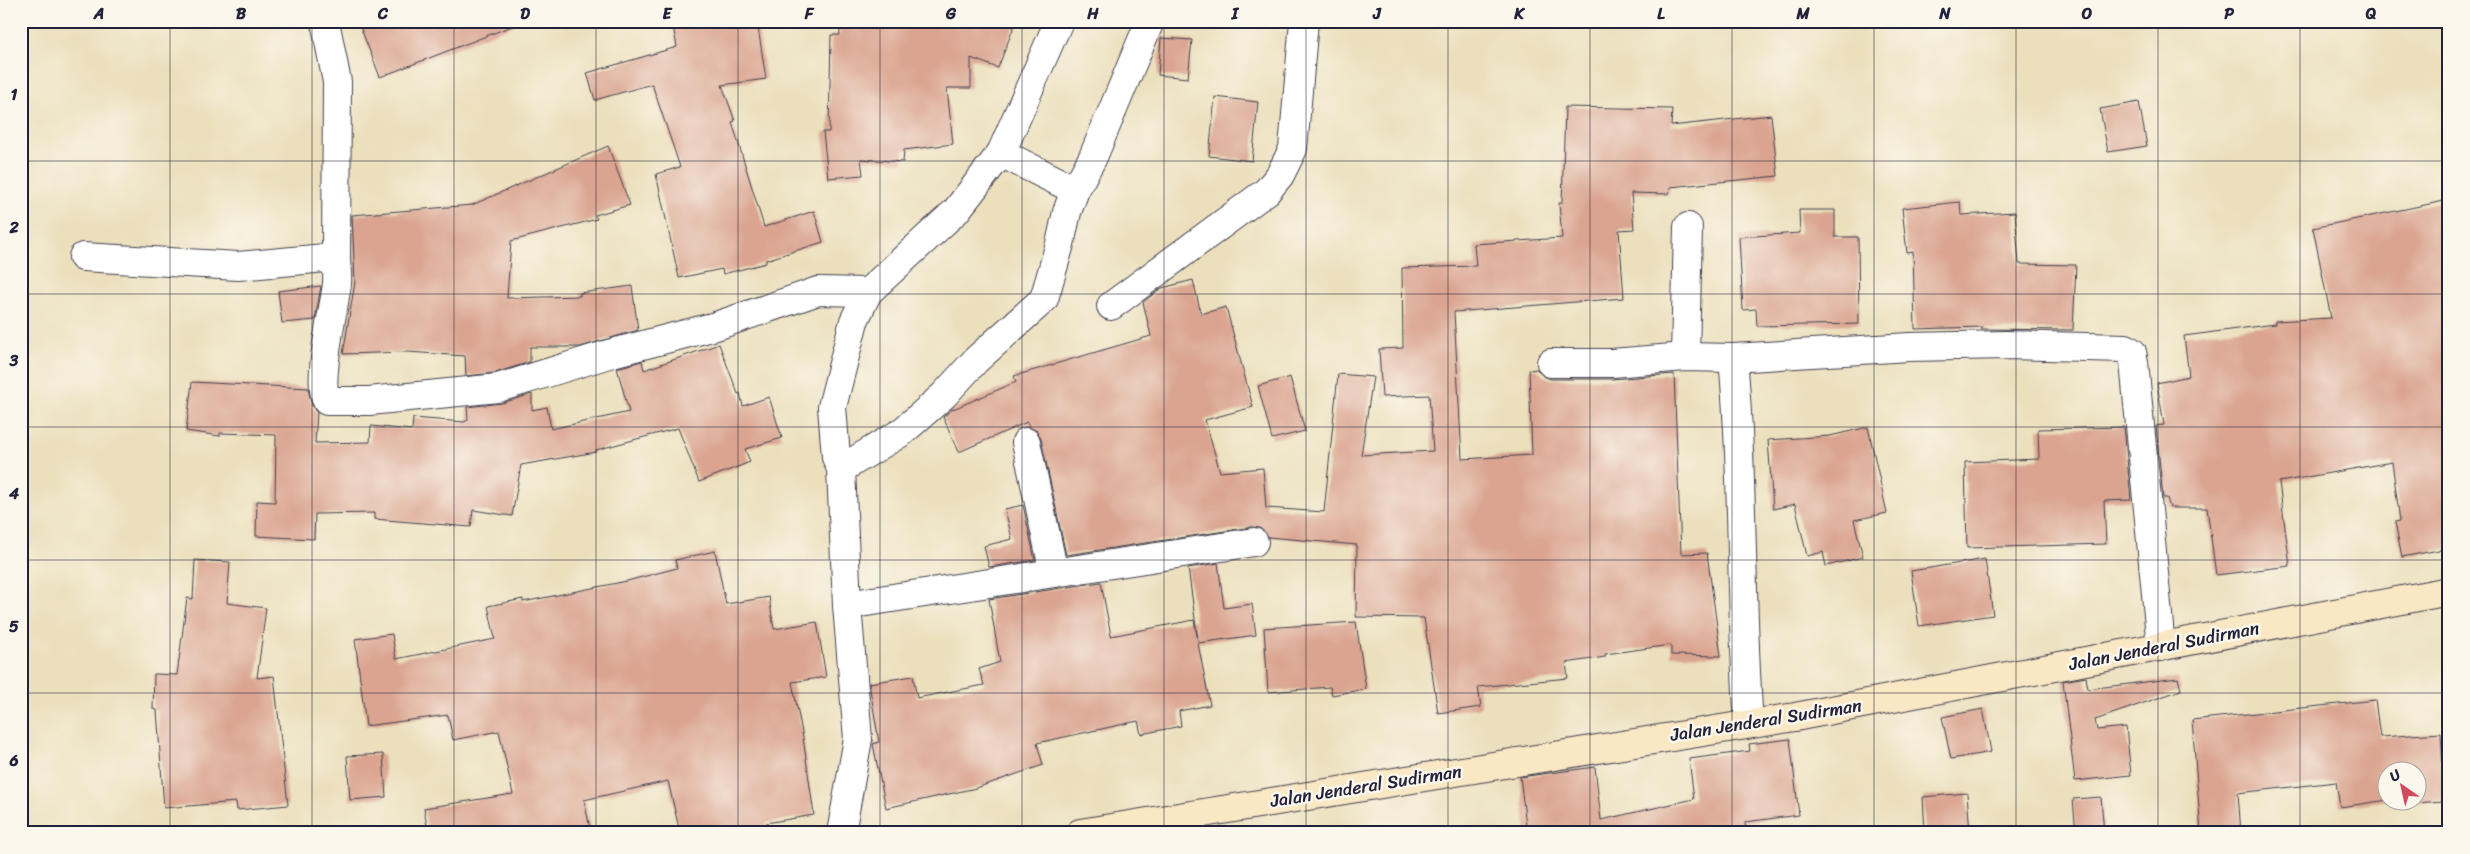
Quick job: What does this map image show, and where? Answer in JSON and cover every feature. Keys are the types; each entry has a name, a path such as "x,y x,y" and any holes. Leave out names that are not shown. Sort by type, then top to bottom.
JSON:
{"main road":[{"name":"Jalan Jenderal Sudirman","path":"1080,833 1805,715 2449,591"}],"street":[{"path":"325,21 336,82 337,282 325,363 324,394 327,401 369,401 498,388 612,353 716,326 818,291 868,292"},
{"path":"840,833 858,739 838,463 832,407 854,321 868,292 956,211 1001,153 1059,21"},
{"path":"838,463 902,432 944,395 976,360 1044,299 1067,212 1067,185 1093,157 1150,21"},
{"path":"1111,306 1267,191 1280,175 1292,149 1304,21"},
{"path":"1001,153 1067,185"},
{"path":"1685,357 1688,227"},
{"path":"83,256 238,266 336,257"},
{"path":"1551,363 1612,363 1685,357 1733,358 1909,347 2006,345 2126,348 2132,352 2134,362 2161,647"},
{"path":"1733,358 1738,414 1744,660 1749,723"},
{"path":"1026,442 1054,573"},
{"path":"847,605 1254,542"}],"building":[{"path":"358,21 519,21 520,23 380,77"},
{"path":"672,21 757,21 766,79 722,85 735,121 732,122 764,227 814,211 823,242 766,260 766,263 723,274 722,269 679,278 656,174 680,167 652,84 595,100 587,73 677,47"},
{"path":"839,21 1016,21 998,68 971,58 971,88 947,88 953,144 904,150 903,162 861,159 863,175 828,178 823,132 829,132 831,35 840,35"},
{"path":"1161,38 1192,40 1188,78 1158,75"},
{"path":"1215,97 1258,102 1252,161 1209,156"},
{"path":"2139,102 2147,146 2108,152 2100,109"},
{"path":"1565,107 1672,109 1671,126 1771,115 1778,176 1670,187 1669,194 1631,193 1634,229 1619,230 1624,298 1454,312 1462,459 1532,455 1529,370 1537,369 1543,376 1551,379 1612,379 1674,374 1681,554 1707,553 1721,656 1671,655 1671,645 1605,654 1605,657 1566,663 1568,678 1478,687 1481,707 1438,713 1424,618 1356,617 1357,545 1268,537 1260,528 1252,527 1066,555 1041,439 1037,431 1029,427 1027,422 959,452 943,417 951,410 1016,382 1014,376 1151,336 1143,302 1162,288 1193,280 1201,314 1226,307 1253,407 1205,420 1220,472 1263,468 1266,508 1324,512 1338,374 1373,377 1361,455 1433,451 1429,395 1382,397 1379,349 1403,348 1402,268 1476,266 1474,244 1562,238 1559,203 1562,203"},
{"path":"608,146 630,205 595,215 597,219 511,241 507,298 580,296 580,293 632,286 638,330 580,347 530,347 530,362 495,373 466,376 465,356 408,352 343,354 355,282 352,215 472,205"},
{"path":"2449,200 2449,548 2402,557 2395,522 2400,521 2392,462 2279,482 2290,566 2216,575 2207,508 2170,508 2167,498 2163,498 2156,426 2164,425 2157,383 2189,376 2184,336 2275,324 2275,321 2331,318 2313,228"},
{"path":"1960,202 1961,215 2015,212 2019,264 2076,265 2073,330 1982,329 1982,327 1915,329 1913,252 1907,253 1902,208"},
{"path":"1799,210 1835,210 1835,237 1858,237 1859,324 1757,326 1756,309 1743,310 1739,237 1800,233"},
{"path":"321,286 315,320 282,323 278,291"},
{"path":"719,344 738,394 740,393 743,406 769,397 782,438 745,449 750,462 699,482 678,428 596,450 596,452 521,465 512,516 473,510 471,527 374,519 374,513 315,514 314,539 256,536 257,501 275,502 276,435 220,433 220,436 186,431 192,382 308,388 312,406 317,413 315,443 370,442 371,426 412,430 413,418 464,422 468,420 467,407 502,403 532,394 532,410 547,407 551,429 629,412 617,368 642,361 644,370"},
{"path":"1290,377 1305,431 1272,439 1258,386"},
{"path":"1868,427 1887,513 1854,520 1863,557 1826,566 1823,552 1807,556 1795,504 1773,509 1768,440 1830,436"},
{"path":"2124,427 2131,500 2104,501 2106,544 1967,548 1965,462 2039,459 2038,429"},
{"path":"1023,505 1035,560 989,567 984,546 1012,539 1005,509"},
{"path":"715,551 726,604 769,597 774,629 817,622 826,677 792,682 803,737 814,815 766,823 767,833 680,833 668,781 584,800 591,833 428,833 424,808 513,794 499,731 453,740 448,715 366,726 355,639 392,634 396,659 495,639 488,606 523,599 523,602 627,581 677,568 675,560"},
{"path":"1985,559 1993,615 1919,626 1911,571"},
{"path":"195,560 230,562 227,603 266,608 257,678 274,676 288,805 237,810 236,802 164,808 157,710 153,709 154,674 177,675 187,598 193,599"},
{"path":"1218,563 1224,608 1252,604 1256,635 1198,643 1210,705 1179,711 1181,726 1141,734 1138,721 1037,743 1043,765 976,788 886,808 873,744 879,742 869,683 913,676 917,698 984,685 979,669 1000,662 989,599 1101,582 1111,636 1194,620 1198,641 1188,568"},
{"path":"1356,622 1366,689 1332,695 1330,687 1268,692 1264,628"},
{"path":"2086,677 2088,689 2178,678 2181,690 2095,720 2097,730 2126,727 2131,775 2075,781 2063,681"},
{"path":"2375,700 2380,737 2441,733 2445,801 2428,802 2428,762 2378,762 2378,801 2340,807 2336,782 2238,793 2241,833 2201,833 2192,720"},
{"path":"1983,709 1991,752 1951,759 1942,717"},
{"path":"1790,739 1799,815 1745,822 1746,833 1527,833 1520,777 1595,767 1601,820 1694,799 1689,759 1750,751 1749,744"},
{"path":"383,754 386,797 350,800 347,756"},
{"path":"1967,793 1970,833 1925,833 1923,797"},
{"path":"2101,797 2104,833 2076,833 2073,799"}]}
